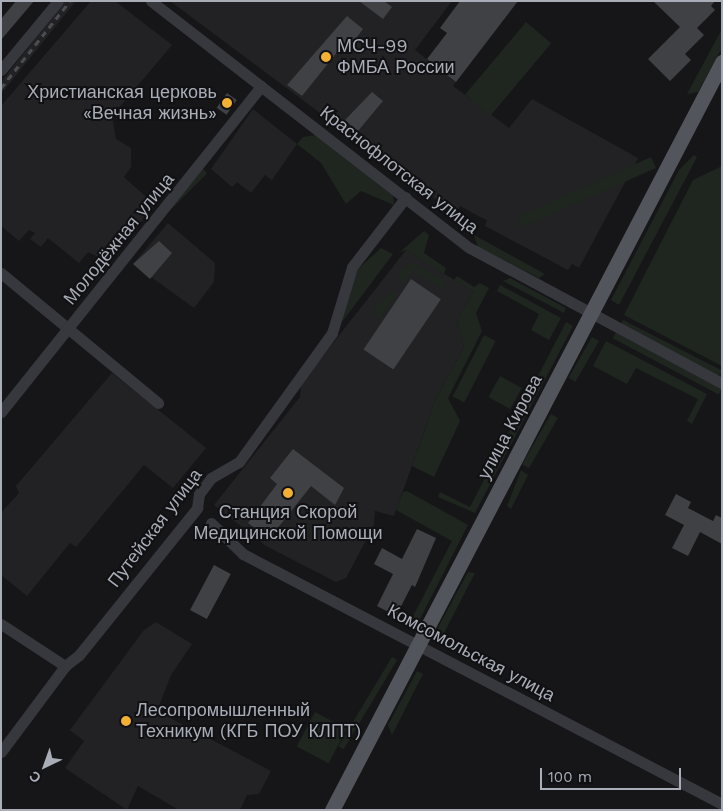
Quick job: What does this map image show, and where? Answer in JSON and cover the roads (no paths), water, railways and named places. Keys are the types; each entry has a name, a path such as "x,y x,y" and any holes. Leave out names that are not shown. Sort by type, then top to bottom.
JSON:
{"main road":[{"name":"улица Кирова","path":"332,810 722,62"}],"street":[{"path":"1,70 58,1"},
{"name":"Краснофлотская улица","path":"151,1 470,248 590,314 722,383"},
{"name":"Молодёжная улица","path":"1,412 261,86"},
{"name":"Путейская улица","path":"1,752 65,666 79,655 196,508 199,494 211,478 239,462 332,333 352,267 406,197"},
{"path":"1,273 67,330 158,402"},
{"name":"Комсомольская улица","path":"211,523 243,554 722,804"},
{"path":"1,624 65,666"}],"railway":[{"path":"1,88 70,1"}],"place":[{"name":"МСЧ-99 ФМБА России","path":"326,57"},
{"name":"Христианская церковь «Вечная жизнь»","path":"227,103"},
{"name":"Станция Скорой Медицинской Помощи","path":"288,493"},
{"name":"Лесопромышленный Техникум (КГБ ПОУ КЛПТ)","path":"126,721"}]}
